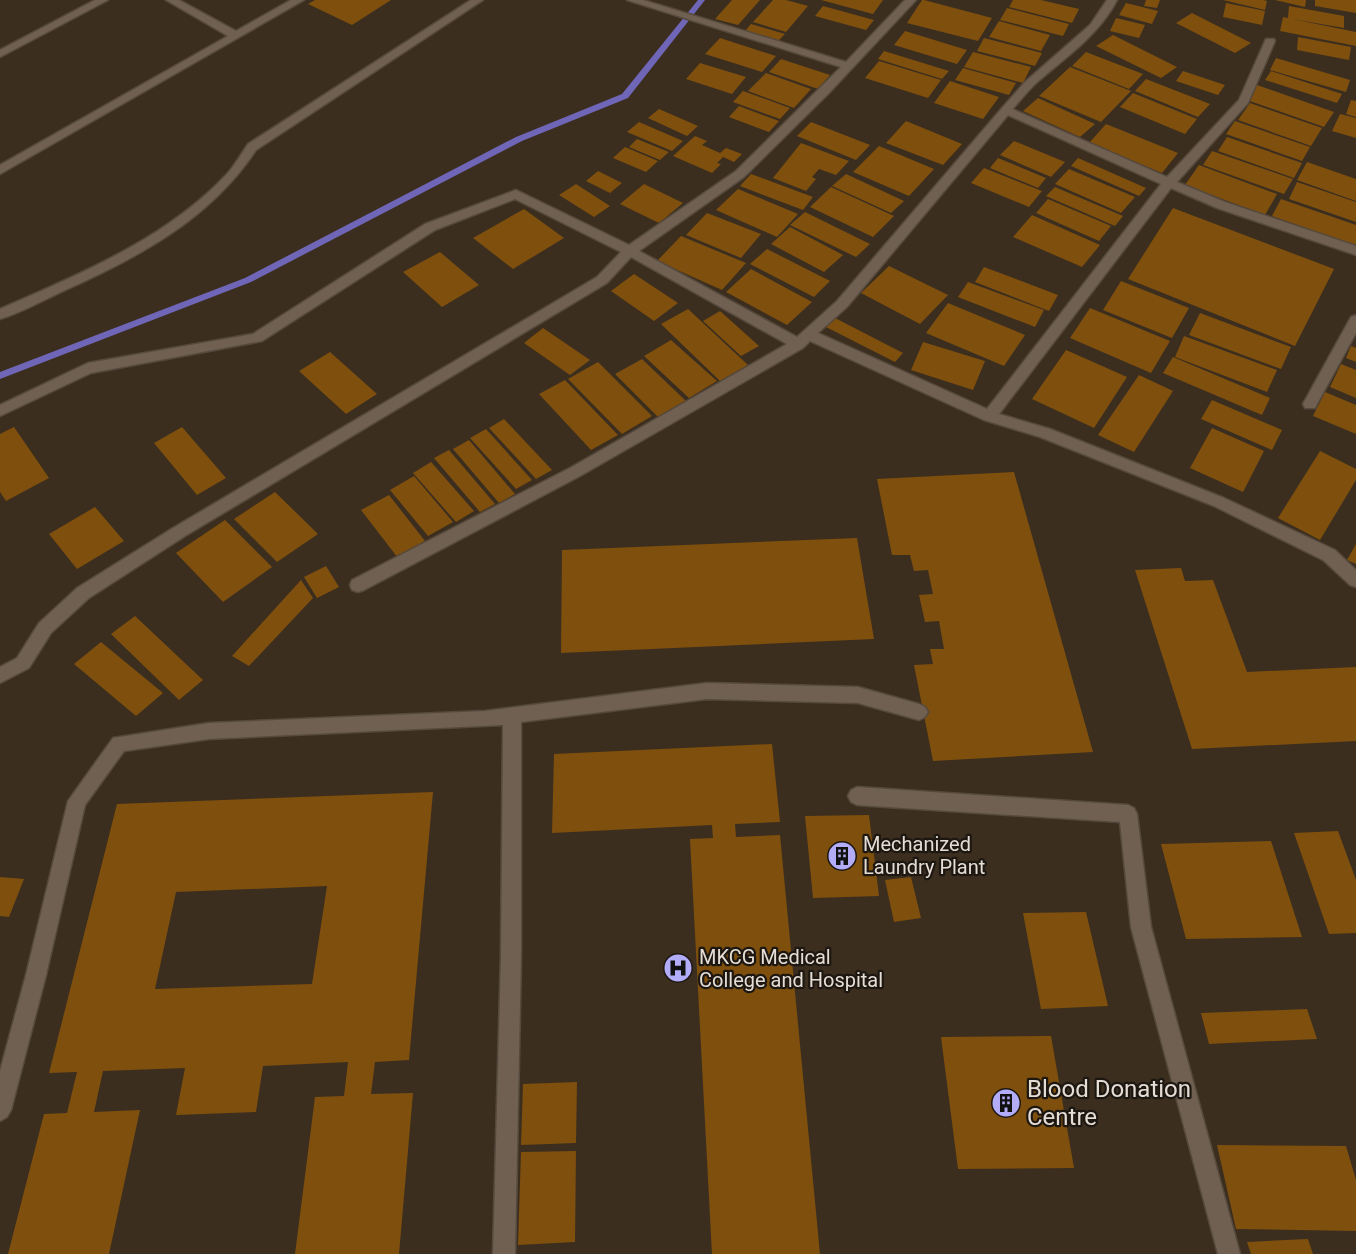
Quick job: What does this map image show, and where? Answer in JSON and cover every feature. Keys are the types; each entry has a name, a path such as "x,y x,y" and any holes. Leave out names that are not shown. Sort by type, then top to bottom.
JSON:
{"street":[{"path":"0,54 103,0"},
{"path":"171,0 236,36"},
{"path":"0,170 299,0"},
{"path":"0,314 91,273 192,212 232,176 252,147 478,0"},
{"path":"632,0 848,66"},
{"path":"0,676 23,663 45,628 83,593 179,531 602,280 630,251 740,174 911,0"},
{"path":"358,585 575,472 803,339 842,304 1029,84 1094,27 1103,17 1112,0"},
{"path":"989,416 1169,183 1244,101 1270,41"},
{"path":"1006,110 1085,147 1221,205 1356,251"},
{"path":"0,411 87,368 257,338 430,227 516,194 803,339 989,416 1045,433 1219,502 1329,555 1356,580"},
{"path":"1310,404 1356,320"},
{"path":"0,1110 36,975 77,801 119,744 209,731 485,719 707,691 858,695 920,712"},
{"path":"504,1254 511,955 512,715"},
{"path":"857,796 1128,814 1141,927 1229,1254"}],"building":[{"path":"315,0 391,0 352,25 308,4"},
{"path":"732,0 760,0 738,25 715,19"},
{"path":"773,0 786,0 808,6 786,32 753,22"},
{"path":"821,0 883,0 873,14"},
{"path":"922,0 992,18 978,41 907,23"},
{"path":"1013,0 1041,0 1079,9 1072,23 1009,7"},
{"path":"1146,0 1160,0 1157,8 1144,6"},
{"path":"1223,0 1263,0 1267,1 1265,10"},
{"path":"1275,0 1306,0 1305,7"},
{"path":"1315,0 1356,0 1356,13 1315,6"},
{"path":"1126,3 1158,11 1152,24 1119,15"},
{"path":"1226,3 1265,11 1262,25 1223,17"},
{"path":"823,6 874,20 866,30 815,16"},
{"path":"1289,6 1344,16 1344,28 1292,19 1356,32 1356,46 1280,31 1283,17 1288,18"},
{"path":"1007,8 1069,24 1063,36 1000,20"},
{"path":"1192,13 1251,43 1235,53 1176,23"},
{"path":"1116,18 1145,25 1139,38 1110,31"},
{"path":"999,21 1050,35 1041,51 989,37"},
{"path":"751,24 785,34 778,41 745,31"},
{"path":"905,31 967,50 957,64 894,45"},
{"path":"1113,35 1177,67 1161,78 1096,46"},
{"path":"1298,37 1351,47 1349,60 1297,50"},
{"path":"720,38 776,56 762,72 705,54"},
{"path":"984,38 1042,53 1035,66 977,51"},
{"path":"884,51 949,71 942,79 878,59"},
{"path":"973,52 1031,67 1023,83 964,67"},
{"path":"1086,52 1143,74 1129,89 1072,66"},
{"path":"1276,58 1350,80 1346,92 1270,70"},
{"path":"781,59 830,75 818,89 769,72"},
{"path":"879,61 941,80 928,98 865,78"},
{"path":"700,63 746,77 732,94 686,79"},
{"path":"1070,67 1131,91 1101,122 1039,96"},
{"path":"963,68 1016,83 1009,95 955,80"},
{"path":"1183,71 1225,85 1218,95 1176,81"},
{"path":"1271,71 1342,94 1337,103 1265,80"},
{"path":"766,73 811,89 794,108 748,91"},
{"path":"1146,79 1210,104 1198,117 1135,91"},
{"path":"950,81 999,97 983,119 934,103"},
{"path":"1257,85 1334,112 1324,127 1247,100"},
{"path":"743,91 790,108 780,119 733,102"},
{"path":"1133,93 1197,119 1185,134 1120,107"},
{"path":"1038,98 1095,124 1080,137 1023,111"},
{"path":"1351,100 1356,101 1356,117 1346,114"},
{"path":"1250,103 1322,128 1311,146 1238,120"},
{"path":"739,106 779,121 769,132 729,117"},
{"path":"659,109 698,126 687,136 648,118"},
{"path":"1340,114 1356,118 1356,138 1332,131"},
{"path":"906,121 962,144 943,165 886,143"},
{"path":"1235,121 1310,147 1302,161 1226,134"},
{"path":"639,122 683,141 672,151 627,132"},
{"path":"811,122 870,145 856,160 797,136"},
{"path":"1106,124 1178,153 1162,173 1089,143"},
{"path":"695,136 707,141 702,145 720,153 726,148 742,154 734,162 723,157 717,163 721,164 712,173 673,156"},
{"path":"1227,137 1302,163 1294,178 1218,151"},
{"path":"637,139 669,152 660,160 629,147"},
{"path":"1014,141 1065,162 1051,177 1000,155"},
{"path":"801,143 849,161 836,175 819,169 812,177 816,179 806,191 773,178"},
{"path":"879,146 934,169 909,196 853,172"},
{"path":"625,147 658,161 646,172 613,158"},
{"path":"1212,151 1293,179 1284,194 1203,165"},
{"path":"998,158 1046,178 1038,188 990,168"},
{"path":"1078,158 1146,188 1139,196 1071,166"},
{"path":"1307,162 1356,179 1356,201 1297,180"},
{"path":"1199,165 1277,194 1265,215 1185,185"},
{"path":"984,168 1042,191 1029,207 971,183"},
{"path":"1069,169 1135,197 1121,213 1055,184"},
{"path":"598,171 622,183 610,193 586,181"},
{"path":"751,174 813,197 803,210 740,186"},
{"path":"846,174 904,201 891,213 832,186"},
{"path":"1297,182 1356,202 1356,222 1289,199"},
{"path":"576,184 610,206 594,217 559,195"},
{"path":"644,184 683,203 659,223 620,204"},
{"path":"831,187 894,216 873,237 810,207"},
{"path":"1055,187 1123,216 1115,226 1046,196"},
{"path":"738,189 798,214 777,237 716,210"},
{"path":"1048,199 1111,226 1099,241 1036,213"},
{"path":"1281,199 1356,225 1356,246 1272,216"},
{"path":"1173,208 1334,269 1295,346 1128,279"},
{"path":"524,209 564,238 513,269 473,238"},
{"path":"805,212 870,244 856,257 790,225"},
{"path":"707,213 761,234 741,258 686,235"},
{"path":"1032,215 1100,245 1082,267 1013,237"},
{"path":"790,227 843,255 824,272 771,244"},
{"path":"681,236 746,263 722,290 657,261"},
{"path":"767,249 830,281 814,297 750,264"},
{"path":"440,252 479,285 442,307 403,272"},
{"path":"889,266 948,295 920,324 861,293"},
{"path":"984,267 1058,295 1049,311 975,282"},
{"path":"751,269 812,302 787,325 726,292"},
{"path":"634,274 678,303 654,321 611,291"},
{"path":"1121,281 1189,308 1172,338 1103,310"},
{"path":"968,282 1044,310 1035,327 958,297"},
{"path":"948,303 1025,335 1004,366 926,333"},
{"path":"1090,308 1170,341 1151,373 1070,338"},
{"path":"688,309 748,365 720,381 661,324"},
{"path":"720,311 759,346 741,356 703,321"},
{"path":"1200,313 1291,347 1281,369 1189,335"},
{"path":"835,318 903,353 895,362 826,327"},
{"path":"543,328 590,360 570,375 524,343"},
{"path":"1184,336 1277,370 1267,392 1175,357"},
{"path":"671,340 717,381 689,398 644,356"},
{"path":"923,342 985,361 973,390 911,370"},
{"path":"1351,346 1356,348 1356,362 1346,358"},
{"path":"1066,350 1127,377 1094,428 1032,399"},
{"path":"330,352 377,394 346,414 299,371"},
{"path":"1173,357 1270,398 1262,415 1163,373"},
{"path":"642,359 687,402 659,418 615,374"},
{"path":"598,362 652,416 622,434 568,379"},
{"path":"1341,364 1356,370 1356,398 1330,387"},
{"path":"1139,375 1173,391 1134,452 1098,435"},
{"path":"565,380 618,435 591,450 539,394"},
{"path":"1325,392 1356,405 1356,434 1313,416"},
{"path":"1212,400 1282,430 1272,450 1201,419"},
{"path":"504,419 552,470 536,479 489,428"},
{"path":"14,427 49,478 6,501 0,492 0,434"},
{"path":"182,427 226,478 197,495 154,443"},
{"path":"1212,428 1264,451 1243,492 1190,468"},
{"path":"486,429 532,480 516,489 470,438"},
{"path":"469,440 515,494 499,503 453,449"},
{"path":"449,450 495,504 480,512 434,458"},
{"path":"1320,451 1356,469 1356,480 1320,540 1278,518"},
{"path":"431,462 474,511 456,522 413,473"},
{"path":"1014,472 1093,752 933,761 914,665 933,664 930,649 944,649 939,621 925,622 919,595 933,594 928,570 914,571 910,555 892,555 877,479"},
{"path":"414,476 453,522 428,536 390,490"},
{"path":"275,492 318,534 277,562 234,519"},
{"path":"389,495 425,541 398,558 361,510"},
{"path":"95,507 124,541 77,569 49,534"},
{"path":"225,520 272,567 223,602 176,553"},
{"path":"857,538 874,639 561,653 562,550"},
{"path":"1356,544 1356,564 1347,560"},
{"path":"326,566 339,587 317,598 304,577"},
{"path":"1181,568 1185,581 1213,580 1247,672 1356,667 1356,741 1192,749 1135,570"},
{"path":"301,580 313,598 249,666 232,656"},
{"path":"135,616 203,680 179,700 111,634"},
{"path":"101,642 163,693 136,716 74,664"},
{"path":"772,744 780,822 735,824 736,837 780,835 820,1254 712,1254 690,839 713,838 712,825 552,833 554,754"},
{"path":"433,792 409,1060 375,1062 371,1094 413,1093 399,1254 295,1254 315,1097 344,1096 348,1062 263,1066 256,1112 176,1115 185,1068 103,1071 94,1112 140,1110 109,1254 8,1254 44,1114 67,1113 77,1072 49,1073 117,804","holes":["327,886 312,984 155,989 176,892"]},
{"name":"Mechanized Laundry Plant","path":"869,815 879,896 813,898 805,816"},
{"path":"1338,831 1356,880 1356,933 1329,934 1294,833"},
{"path":"1271,841 1302,937 1186,939 1161,844"},
{"path":"0,877 24,879 9,917 0,916"},
{"path":"911,877 921,918 894,922 885,880"},
{"path":"1086,912 1108,1006 1041,1009 1023,913"},
{"path":"1307,1009 1317,1039 1209,1044 1201,1013"},
{"name":"Blood Donation Centre","path":"1051,1036 1074,1168 958,1169 941,1037"},
{"path":"577,1082 576,1143 521,1145 523,1084"},
{"path":"1217,1145 1346,1146 1356,1180 1356,1231 1236,1229"},
{"path":"576,1151 575,1242 518,1245 521,1152"},
{"path":"1308,1239 1313,1254 1251,1254 1247,1242"}],"waterway":[{"path":"0,376 248,280 519,139 625,96 702,0"}],"place":[{"name":"Mechanized Laundry Plant","path":"842,856"},
{"name":"MKCG Medical College and Hospital","path":"678,968"},
{"name":"Blood Donation Centre","path":"1006,1103"}]}
